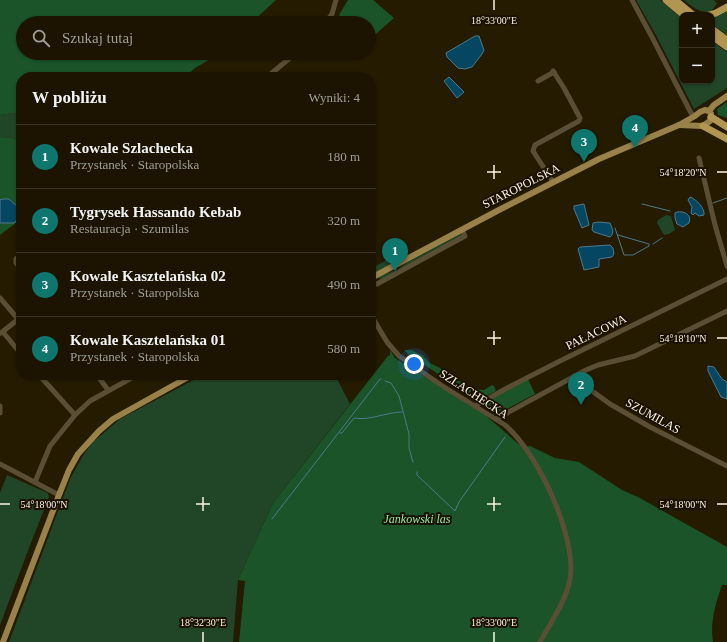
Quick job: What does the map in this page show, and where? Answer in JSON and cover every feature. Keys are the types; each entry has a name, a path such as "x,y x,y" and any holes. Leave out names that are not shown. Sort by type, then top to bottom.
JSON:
{"highway":[{"path":"666,0 680,12"},
{"path":"675,0 689,12"},
{"path":"715,14 727,8"},
{"path":"715,31 727,40"},
{"path":"715,38 727,47"},
{"path":"710,114 727,127"},
{"path":"701,126 727,139"}],"main road":[{"path":"710,114 703,110 695,116 695,121 701,126 710,121 710,114 714,105 727,96"},
{"name":"STAROPOLSKA","path":"376,276 553,182 610,154 679,125 695,116"},
{"name":"STAROPOLSKA","path":"679,125 701,126"},
{"path":"4,642 59,495 69,470 78,454 105,425 122,413 183,380"}],"street":[{"path":"330,16 336,0"},
{"path":"632,0 691,113 695,116"},
{"path":"274,72 288,60"},
{"path":"538,81 553,72 564,88 580,118 579,121 534,146 533,151 553,182"},
{"path":"699,158 715,225 727,266"},
{"name":"STAROPOLSKA","path":"377,284 465,236 462,230"},
{"name":"STAROPOLSKA","path":"376,279 383,281"},
{"name":"PAŁACOWA","path":"475,406 551,365 727,279"},
{"path":"0,298 16,314"},
{"path":"496,419 574,376 598,365 635,356 727,312"},
{"path":"16,321 1,333 16,349"},
{"name":"SZLACHECKA","path":"376,323 387,342 399,356 441,385 496,419 512,432 524,445 543,478 554,501 568,544 571,567 570,580 561,604 540,642"},
{"name":"SZUMILAS","path":"574,376 577,380 610,404 652,428 727,466"},
{"path":"43,380 74,415"},
{"path":"101,380 108,390"},
{"path":"35,482 50,446 74,415 90,401 127,380"},
{"path":"0,406 0,413"},
{"path":"0,464 59,495"}],"green space":[{"path":"0,0 276,0 259,16 16,16 16,60 209,60 191,72 16,72 16,113 0,115"},
{"path":"348,0 373,0 394,18 376,34 376,16 339,15"},
{"path":"636,0 660,0 679,16 679,80"},
{"path":"684,0 714,0 717,3 711,12 703,12 696,9"},
{"path":"727,9 727,35 715,26 715,15"},
{"path":"715,43 727,52 727,88 694,109 681,84 715,84"},
{"path":"727,102 727,118 718,115 717,109"},
{"path":"16,113 16,139 0,137 0,115"},
{"path":"0,137 16,139 16,205 9,199 0,200"},
{"path":"666,215 671,216 675,230 664,235 657,223 658,220"},
{"path":"16,221 16,223 0,235 0,223 14,223"},
{"path":"460,234 462,235 382,279 378,278 397,270 408,262"},
{"path":"388,259 404,259 376,273 376,266"},
{"name":"Jankowski las","path":"390,350 395,358 485,415 522,447 530,446 555,458 579,462 622,490 638,497 727,547 727,585 722,585 715,607 712,627 713,642 239,642 245,581 238,580 273,503 369,380 376,380 376,371 390,355"},
{"path":"404,350 411,350 422,355 430,363 471,389 484,390 492,385 496,391 478,400 409,355"},
{"path":"528,379 535,394 495,415 481,403"},
{"path":"194,380 338,380 350,404 273,503 238,580 233,642 9,642 70,479 82,457 93,442 120,419"},
{"path":"7,475 48,493 49,497 0,625 0,493"}],"water":[{"path":"475,36 479,36 484,50 482,54 472,67 465,69 458,68 447,57 446,53"},
{"path":"449,77 464,92 457,98 444,81"},
{"path":"690,197 700,204 704,215 699,216 695,213 693,215 691,213 692,207 688,200"},
{"path":"9,199 16,205 16,221 14,223 0,223 0,200"},
{"path":"584,204 589,225 582,228 574,206"},
{"path":"675,213 687,214 690,220 689,223 683,227 677,224"},
{"path":"593,223 610,223 613,232 610,237 592,230"},
{"path":"610,245 613,248 614,254 612,257 599,259 599,267 584,270 578,249 580,247"},
{"path":"708,366 714,367 722,379 727,382 727,399 721,397 708,371"}],"waterway":[{"path":"713,203 727,198"},
{"path":"642,204 670,211"},
{"path":"615,228 624,255 633,255 649,246 649,244 618,235"},
{"path":"653,244 662,238"},
{"path":"272,519 381,379"},
{"path":"385,381 391,383 399,396 409,434 409,448 413,462"},
{"path":"340,433 342,433 354,418 360,419 402,412"},
{"path":"417,472 417,475 455,511 459,502 505,437"}],"place":[{"name":"Kowale Kasztelańska 01","path":"635,148"},
{"name":"Kowale Kasztelańska 02","path":"584,162"},
{"name":"Kowale Szlachecka","path":"395,271"},
{"name":"Tygrysek Hassando Kebab","path":"581,405"}]}
